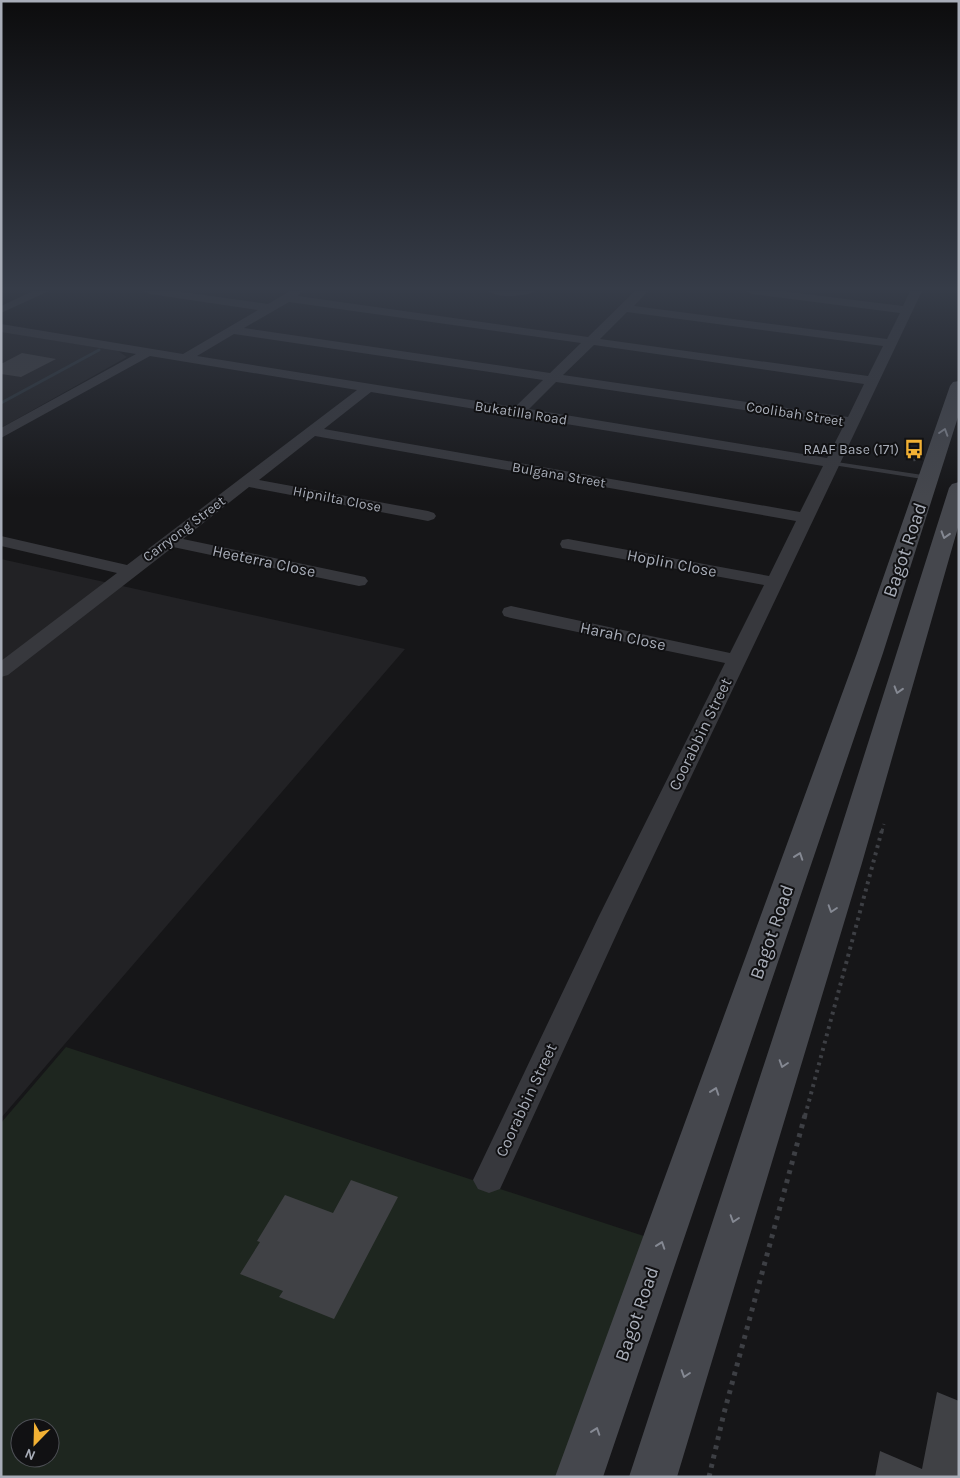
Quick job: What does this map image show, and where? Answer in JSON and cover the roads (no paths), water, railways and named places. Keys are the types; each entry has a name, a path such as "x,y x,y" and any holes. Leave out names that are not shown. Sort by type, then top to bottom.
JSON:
{"main road":[{"name":"Bagot Road","path":"652,1477 846,863 944,483 959,386"},
{"name":"Bagot Road","path":"580,1477 867,663 944,483"}],"street":[{"path":"1,434 134,360"},
{"name":"Bukatilla Road","path":"197,360 833,463"},
{"name":"Coolibah Street","path":"437,360 853,422"},
{"path":"518,412 571,360"},
{"path":"725,360 873,381"},
{"name":"Coorabbin Street","path":"489,1180 611,918 882,360"},
{"name":"Carryong Street","path":"1,671 368,388"},
{"name":"Bulgana Street","path":"312,431 806,518"},
{"name":"Hipnilta Close","path":"246,482 428,516"},
{"name":"Heeterra Close","path":"170,540 359,580"},
{"path":"1,541 130,571"},
{"name":"Hoplin Close","path":"568,544 775,582"},
{"name":"Harah Close","path":"511,612 736,660"}],"lane":[{"path":"833,463 944,483"}],"waterway":[{"path":"1,403 81,360"}],"place":[{"name":"RAAF Base (171)","path":"914,449"}]}
